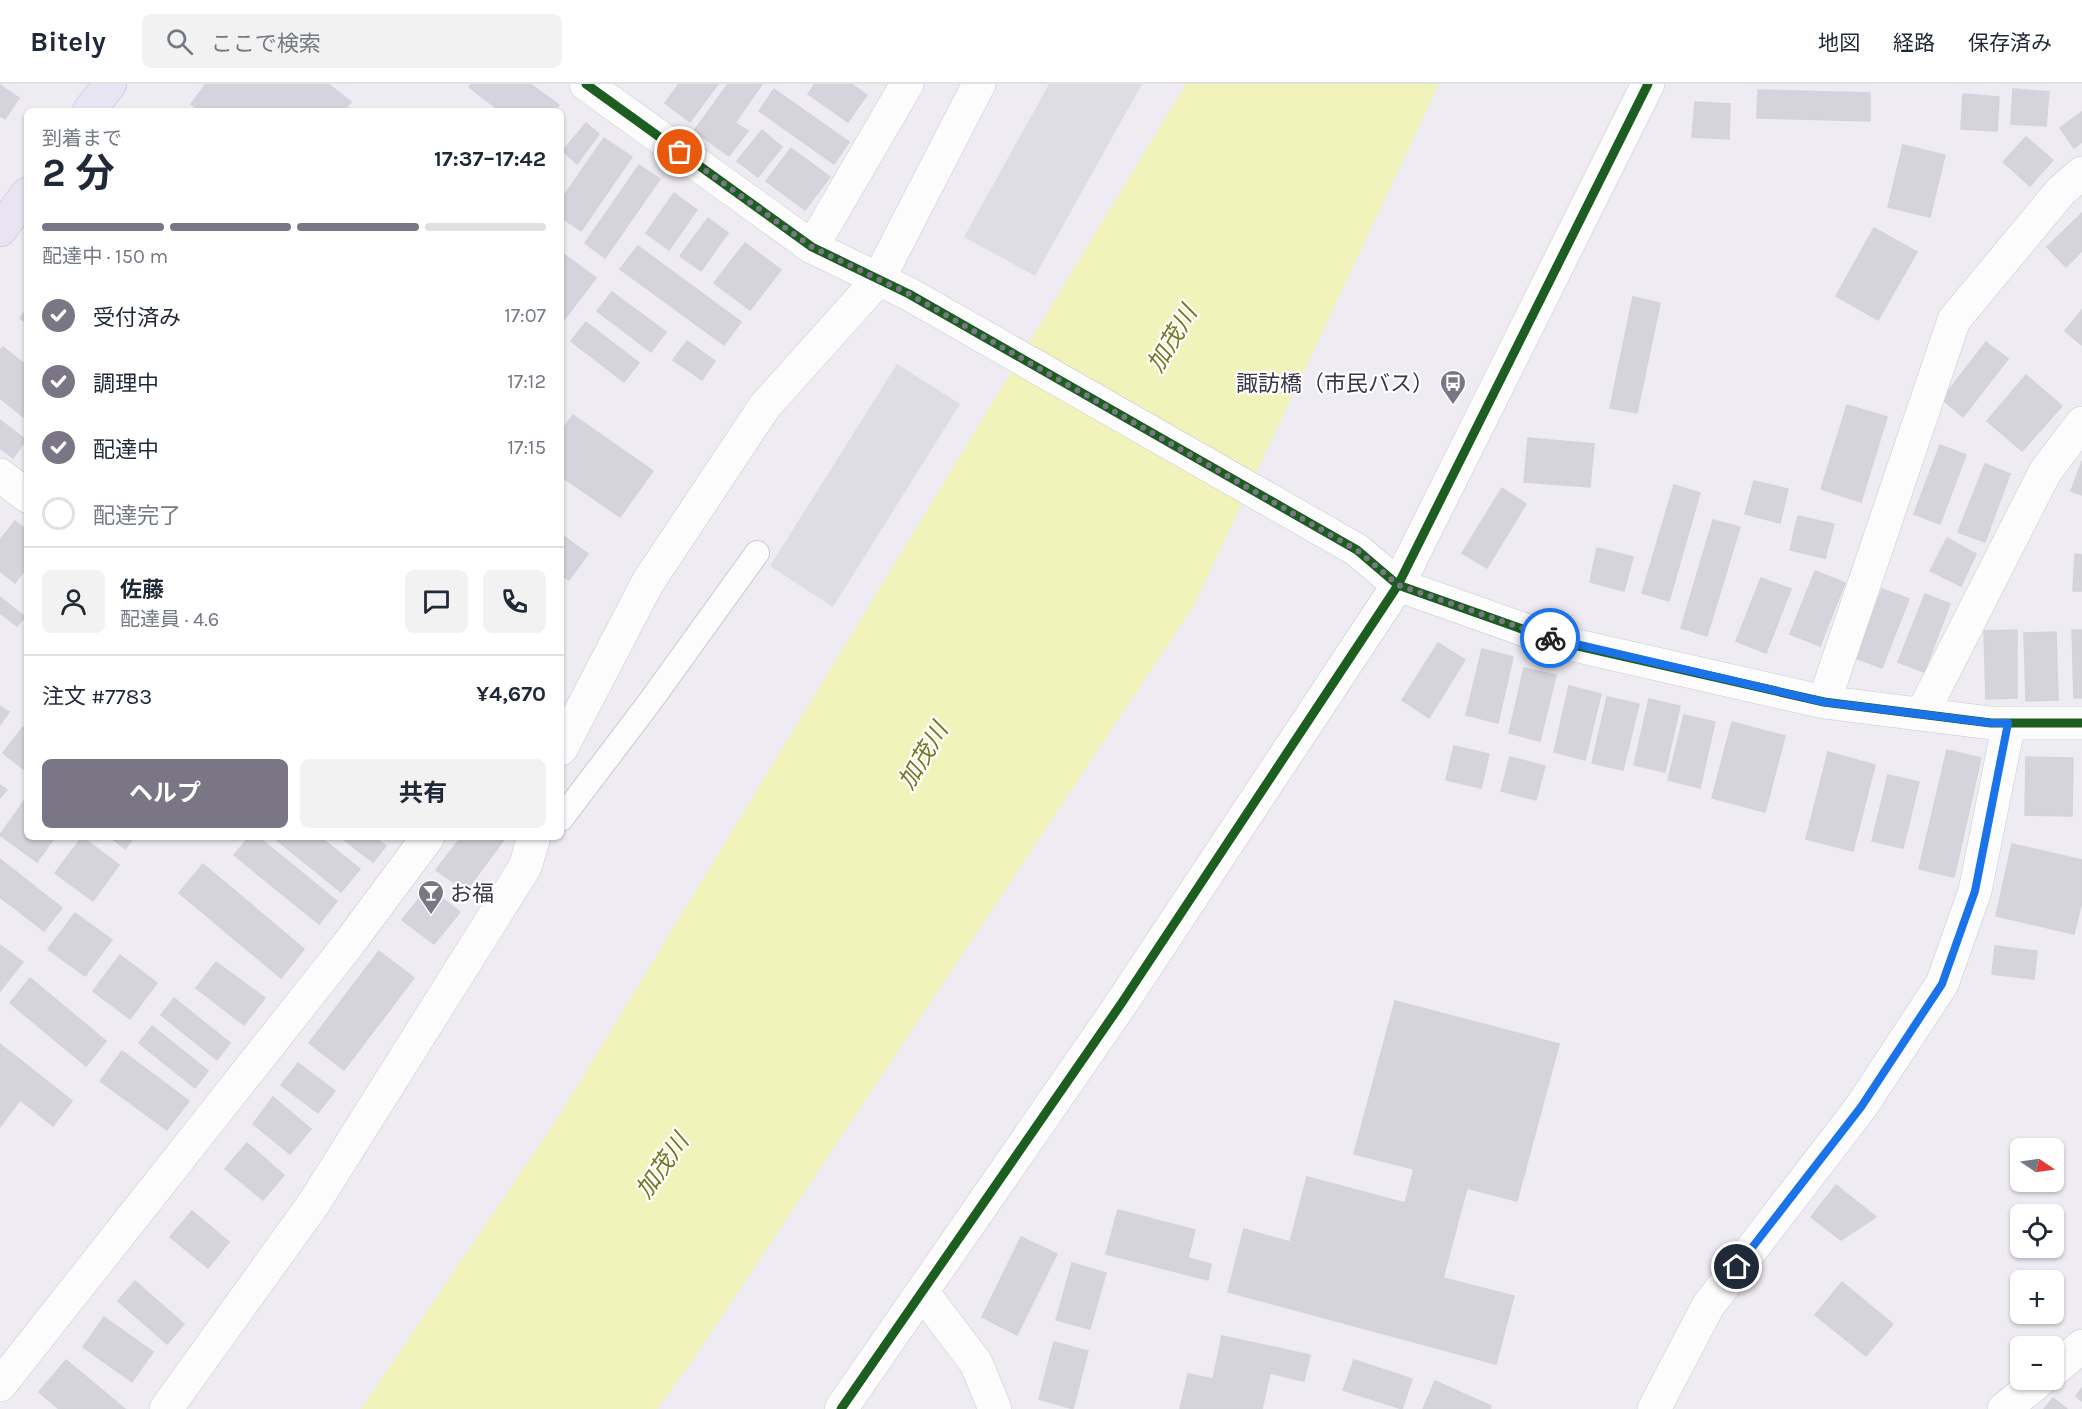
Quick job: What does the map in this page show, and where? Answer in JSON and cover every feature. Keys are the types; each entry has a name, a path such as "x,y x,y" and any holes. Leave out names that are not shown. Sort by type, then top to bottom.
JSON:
{"main road":[{"path":"91,108 110,84"},
{"path":"0,230 24,198"}],"street":[{"path":"586,84 812,247 909,294 1357,550 1398,585 1557,641 1824,702 1991,723 2082,723"},
{"path":"812,247 907,84"},
{"path":"564,743 648,582 758,416 878,280 979,84"},
{"path":"841,1409 1121,1004 1398,585 1648,84"},
{"path":"1824,702 1954,320 2061,191 2082,173"},
{"path":"1922,714 2045,472 2082,423"},
{"path":"0,475 24,494"},
{"path":"1654,1409 1708,1306 1861,1107 1942,984 1975,891 2008,723"},
{"path":"0,1385 339,956 426,840"},
{"path":"166,1409 314,1203 529,852"},
{"path":"922,1293 976,1363 994,1409"},
{"path":"2064,1361 2082,1346"},
{"path":"2004,1409 2028,1390"}],"lane":[{"path":"564,815 649,703 756,553"},
{"path":"529,852 543,840"}],"shaded area":[{"path":"1049,84 1142,84 1035,276 964,237"},
{"path":"897,364 960,404 833,607 770,566"}],"water":[{"name":"加茂川","path":"1186,84 1439,84 1193,607 693,1360 657,1409 361,1409 559,1116"}],"building":[{"path":"206,84 328,84 351,102 346,108 197,108 191,104"},
{"path":"472,84 530,84 559,105 557,108 496,108 469,87"},
{"path":"679,84 718,84 690,122 665,103"},
{"path":"728,84 762,84 735,123 748,131 729,156 694,131"},
{"path":"815,84 851,84 867,95 848,122 808,94"},
{"path":"0,85 19,98 5,119 0,116"},
{"path":"774,89 849,142 834,164 759,111"},
{"path":"2013,89 2049,92 2046,126 2011,124"},
{"path":"1758,90 1870,93 1870,121 1757,118"},
{"path":"1963,94 1999,97 1997,131 1961,129"},
{"path":"1695,102 1730,104 1729,139 1692,137"},
{"path":"2082,112 2082,142 2074,148 2060,128"},
{"path":"586,123 599,134 577,164 564,150"},
{"path":"762,130 782,147 758,177 737,161"},
{"path":"2026,137 2053,160 2030,186 2003,162"},
{"path":"604,138 632,157 581,231 564,219 564,196"},
{"path":"1903,145 1945,155 1930,217 1888,207"},
{"path":"791,148 830,177 805,210 766,181"},
{"path":"639,165 660,179 605,258 585,243"},
{"path":"674,193 697,210 669,250 646,233"},
{"path":"2082,213 2082,251 2066,267 2047,247"},
{"path":"708,218 728,233 701,271 680,256"},
{"path":"1874,228 1917,252 1878,320 1836,296"},
{"path":"745,243 781,270 750,310 714,283"},
{"path":"638,246 741,322 724,345 620,269"},
{"path":"564,254 596,278 564,320"},
{"path":"612,292 666,332 651,352 597,311"},
{"path":"1633,297 1660,303 1637,413 1610,408"},
{"path":"2082,310 2082,345 2065,331"},
{"path":"586,322 639,363 624,382 571,341"},
{"path":"687,341 715,361 702,380 673,360"},
{"path":"1986,342 2008,359 1963,417 1942,399"},
{"path":"3,347 24,364 24,418 0,398 0,350"},
{"path":"2026,375 2062,406 2022,451 1987,421"},
{"path":"1847,405 1887,417 1861,502 1821,489"},
{"path":"573,415 653,471 620,517 564,478 564,428"},
{"path":"0,420 24,438 24,443 13,458 0,448"},
{"path":"1528,438 1594,444 1590,487 1524,482"},
{"path":"1940,445 1966,455 1940,524 1914,514"},
{"path":"2082,461 2082,495 2071,491"},
{"path":"1985,464 2010,474 1985,542 1958,532"},
{"path":"1754,481 1788,489 1780,523 1745,514"},
{"path":"1674,485 1700,493 1669,601 1642,593"},
{"path":"1502,488 1526,504 1487,568 1462,553"},
{"path":"1798,516 1834,524 1825,558 1790,550"},
{"path":"1713,520 1740,527 1707,636 1681,628"},
{"path":"15,521 24,528 24,571 15,583 0,571 0,540"},
{"path":"564,536 588,554 569,580 564,577"},
{"path":"1947,538 1976,554 1961,586 1930,571"},
{"path":"1597,548 1633,557 1624,591 1590,582"},
{"path":"2075,554 2082,555 2082,591 2073,591"},
{"path":"1815,571 1845,583 1820,646 1790,634"},
{"path":"1761,578 1791,589 1766,653 1736,641"},
{"path":"1882,589 1909,599 1882,668 1856,658"},
{"path":"1925,594 1950,604 1924,672 1898,662"},
{"path":"0,597 24,618 17,626 0,613"},
{"path":"2017,630 2017,698 1986,699 1984,631"},
{"path":"2072,630 2082,630 2082,698 2074,698"},
{"path":"2056,632 2058,700 2026,701 2024,633"},
{"path":"1438,643 1465,660 1429,718 1402,700"},
{"path":"1482,649 1513,657 1498,723 1466,715"},
{"path":"1524,668 1556,675 1540,741 1509,733"},
{"path":"1569,686 1601,694 1585,760 1554,752"},
{"path":"1607,697 1639,704 1623,770 1592,763"},
{"path":"1649,699 1680,706 1665,772 1634,765"},
{"path":"0,706 9,712 0,725"},
{"path":"1684,715 1715,722 1700,788 1668,780"},
{"path":"1732,722 1785,736 1765,812 1712,798"},
{"path":"23,727 24,770 3,753"},
{"path":"1454,746 1489,754 1481,788 1446,780"},
{"path":"1947,750 1981,758 1954,877 1919,869"},
{"path":"1828,752 1875,765 1853,851 1806,839"},
{"path":"1510,757 1545,766 1536,800 1501,791"},
{"path":"2026,757 2073,758 2072,816 2025,815"},
{"path":"1888,775 1919,782 1903,848 1872,841"},
{"path":"0,785 7,790 0,798"},
{"path":"24,801 24,840 53,840 37,862 0,835"},
{"path":"80,840 86,840 119,865 93,901 55,873"},
{"path":"114,840 132,840 125,849"},
{"path":"246,840 262,840 337,901 319,924 234,855"},
{"path":"277,840 324,840 360,869 341,892"},
{"path":"344,840 378,840 386,846 373,862"},
{"path":"459,840 504,840 466,891 436,870"},
{"path":"2012,844 2082,860 2082,901 2074,934 1996,916"},
{"path":"0,859 62,908 44,931 0,897"},
{"path":"203,864 304,949 281,978 179,893"},
{"name":"お福","path":"428,887 460,912 434,944 402,920"},
{"path":"75,913 112,940 85,976 48,949"},
{"path":"0,945 23,962 0,991"},
{"path":"1995,946 2037,951 2034,979 1992,974"},
{"path":"379,951 414,978 344,1070 309,1043"},
{"path":"120,955 157,983 130,1019 93,991"},
{"path":"216,962 265,998 244,1025 196,988"},
{"path":"30,978 106,1041 86,1066 10,1003"},
{"path":"174,998 230,1043 217,1060 161,1015"},
{"path":"1395,1001 1559,1044 1517,1201 1467,1188 1443,1278 1514,1296 1496,1364 1228,1292 1244,1229 1290,1242 1307,1177 1405,1203 1414,1169 1354,1154"},
{"path":"152,1026 208,1071 195,1088 139,1043"},
{"path":"0,1044 72,1101 53,1126 20,1100 0,1127"},
{"path":"122,1051 189,1101 167,1130 100,1081"},
{"path":"298,1063 335,1091 318,1113 281,1085"},
{"path":"273,1097 311,1129 290,1154 253,1124"},
{"path":"247,1143 284,1175 263,1200 225,1169"},
{"path":"1836,1185 1876,1217 1841,1240 1811,1217"},
{"path":"1118,1210 1195,1230 1188,1258 1211,1264 1208,1280 1106,1254"},
{"path":"192,1211 229,1242 208,1268 170,1237"},
{"path":"1021,1237 1057,1254 1017,1335 982,1317"},
{"path":"1072,1263 1106,1273 1090,1329 1056,1320"},
{"path":"135,1281 184,1324 167,1344 118,1301"},
{"path":"1842,1282 1893,1324 1866,1356 1815,1315"},
{"path":"104,1317 153,1352 132,1382 83,1347"},
{"path":"1222,1336 1310,1355 1304,1381 1270,1373 1262,1409 1180,1409 1188,1374 1213,1379"},
{"path":"1054,1342 1088,1351 1073,1409 1039,1399"},
{"path":"66,1360 125,1409 59,1409 39,1392"},
{"path":"1354,1360 1412,1379 1402,1409 1343,1390"},
{"path":"1435,1381 1491,1406 1490,1409 1423,1409"},
{"path":"2082,1388 2082,1401 2076,1396"},
{"path":"2053,1398 2067,1409 2044,1409"}],"cycle path":[{"path":"586,84 812,247 909,294 1357,550 1398,585 1556,641 1824,702 1991,723 2082,723"},
{"path":"841,1409 1121,1004 1398,585 1648,84"}],"way so far":[{"path":"680,152 812,247 909,294 1357,550 1398,585 1550,638"}],"place":[{"name":"諏訪橋（市民バス）","path":"1453,406"},
{"name":"お福","path":"431,916"}],"route":[{"path":"1550,638 1824,702 1991,723 2008,723 1975,891 1942,984 1861,1107 1737,1267"}]}
